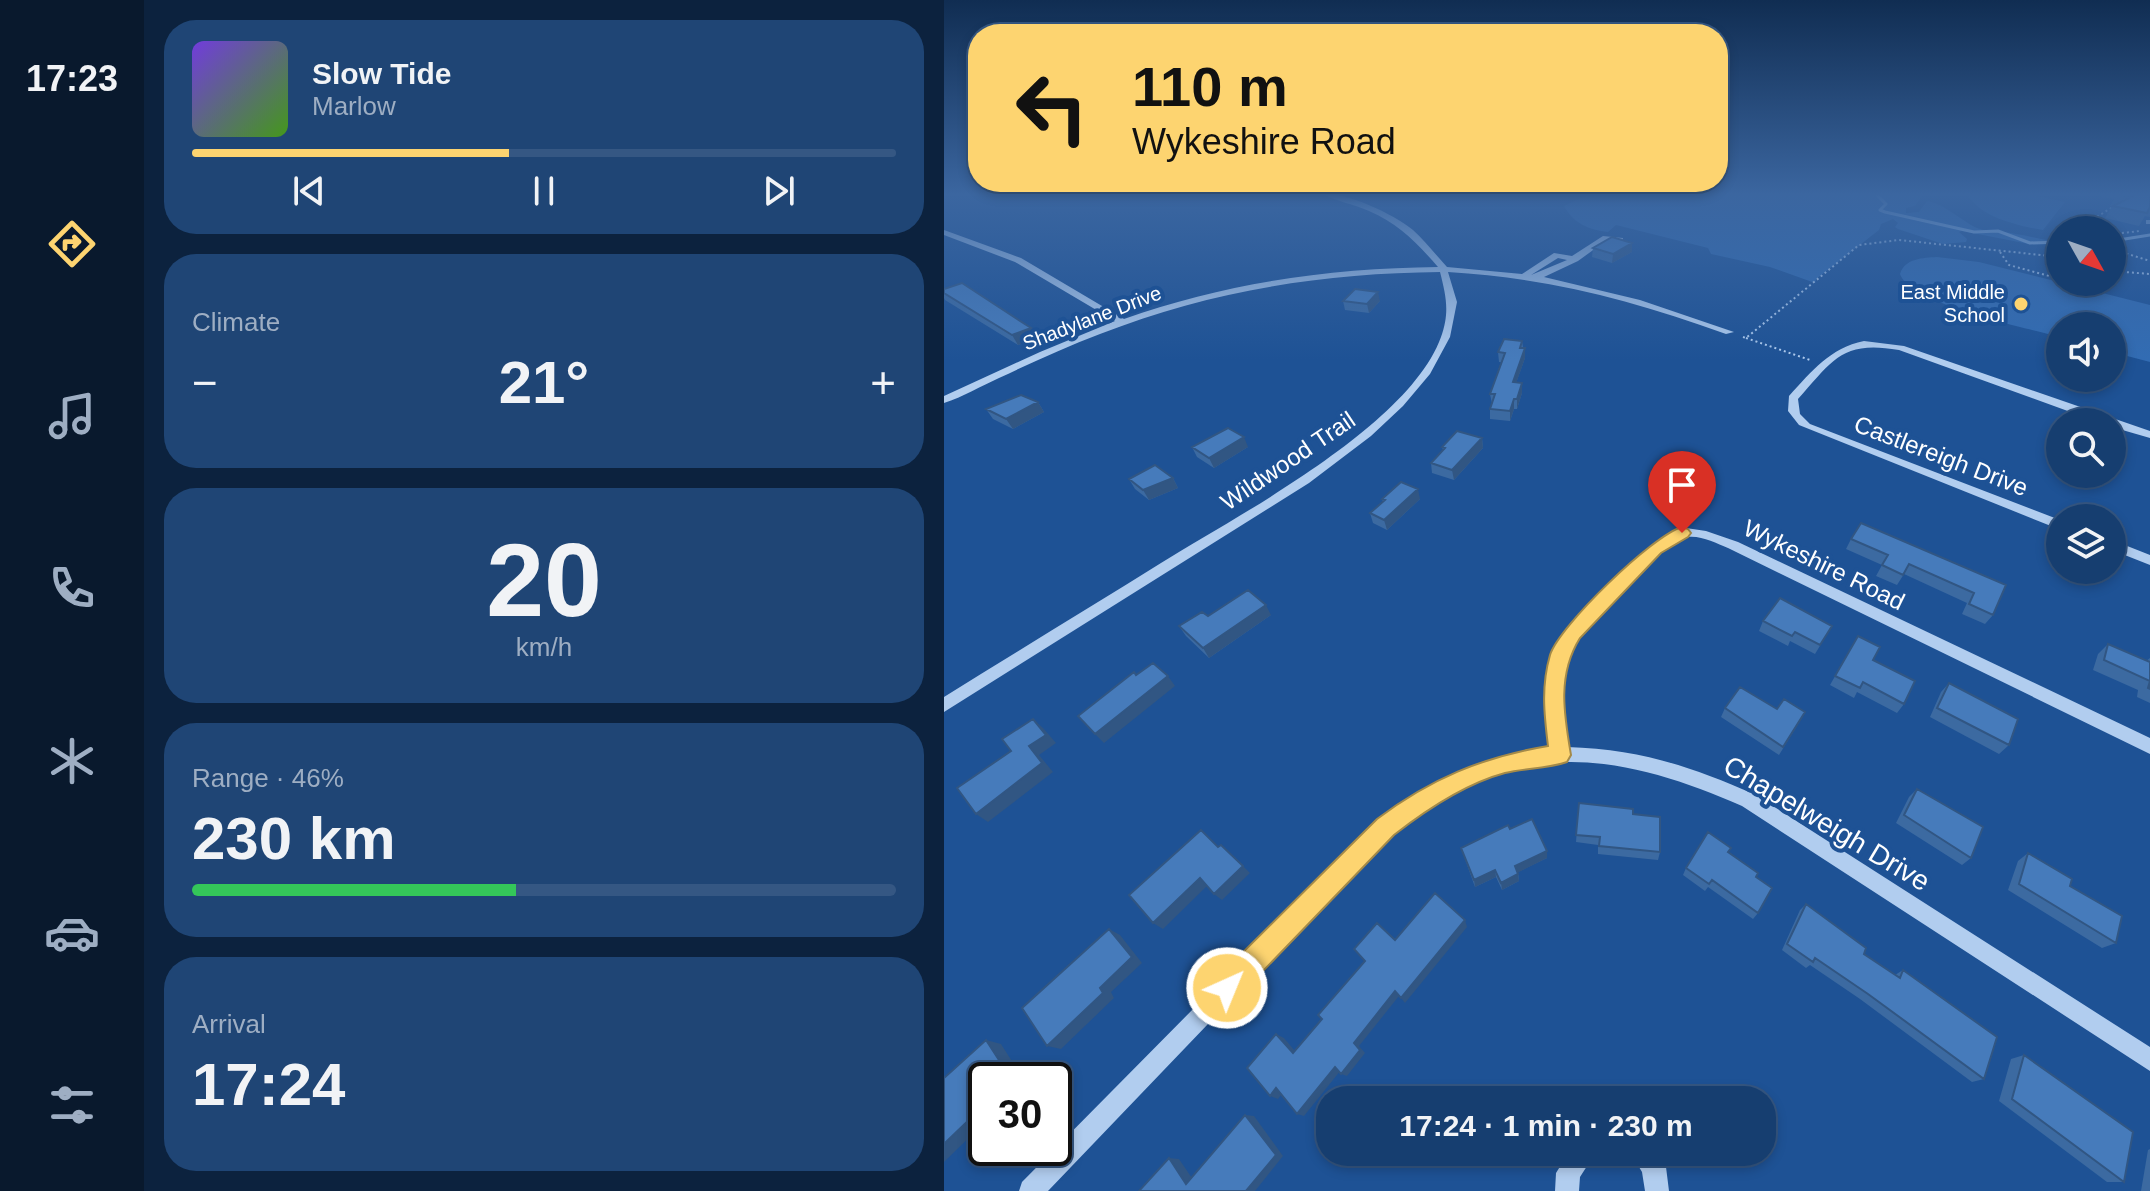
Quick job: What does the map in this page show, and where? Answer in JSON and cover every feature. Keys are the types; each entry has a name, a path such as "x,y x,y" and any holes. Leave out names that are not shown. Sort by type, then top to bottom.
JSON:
{"street":[{"path":"988,249 1018,260 1123,322"},
{"name":"Wildwood Trail","path":"944,705 1305,480 1377,427 1418,385 1443,344 1451,310 1443,270 1428,249"},
{"path":"1529,277 1557,255 1575,259 1590,249"},
{"name":"Shadylane Drive","path":"944,400 1123,322 1197,299 1266,285 1355,274 1443,270 1529,277 1637,301 1729,332"},
{"path":"1824,365 1847,346 1861,342 1883,344 2067,408"},
{"name":"Castlereigh Drive","path":"1824,365 1793,398 1791,407 1806,426 2046,520"},
{"path":"2126,428 2150,435"},
{"name":"Wykeshire Road","path":"1560,755 1552,697 1560,653 1574,633 1655,549 1682,533 1706,534 1733,545 2150,746"},
{"path":"2126,551 2150,560"},
{"name":"Chapelweigh Drive","path":"1031,1191 1385,827 1413,806 1456,782 1502,764 1560,755 1625,755 1709,781 1748,800 2150,1060"},
{"path":"1567,1191 1568,1173 1573,1166"},
{"path":"1653,1166 1657,1191"}],"path":[{"path":"1746,338 1855,249"},
{"path":"1971,249 2046,256"},
{"path":"2000,252 2009,265 2046,275"},
{"path":"2126,253 2150,261"},
{"path":"2126,272 2150,274"},
{"path":"1729,332 1824,365"}],"shaded area":[{"path":"1708,249 1855,249 1815,283 1770,267 1711,254"},
{"path":"1937,257 1979,262 2046,279 2046,296 2114,296 2150,305 2150,362 2126,356 2126,312 2046,312 2046,333 1946,305 1908,285 1900,274 1902,269 1920,259"}],"building":[{"path":"1595,249 1622,249 1613,254"},
{"path":"962,283 1031,328 1012,335 944,293 944,289"},
{"path":"1355,289 1378,292 1367,304 1343,301"},
{"path":"1504,339 1522,341 1520,348 1525,348 1513,382 1522,383 1510,411 1490,409 1495,394 1490,394 1505,353 1498,352"},
{"path":"1021,395 1038,402 1006,419 986,409"},
{"path":"1228,428 1244,437 1209,458 1192,447"},
{"path":"1457,431 1482,438 1452,470 1431,463 1445,448 1442,447"},
{"path":"1155,465 1173,478 1143,490 1129,479"},
{"path":"1401,482 1418,489 1384,520 1370,513 1385,500 1382,499"},
{"path":"1861,523 2006,585 1993,615 1969,604 1974,593 1909,564 1903,575 1882,565 1888,555 1851,539"},
{"path":"1248,590 1266,605 1203,648 1179,626 1202,612 1208,616"},
{"path":"1780,598 1832,626 1820,645 1795,632 1792,636 1763,621"},
{"path":"1858,636 1880,647 1873,660 1915,681 1904,704 1863,682 1860,688 1835,676"},
{"path":"2108,644 2150,662 2150,681 2104,660"},
{"path":"1153,663 1168,676 1095,734 1078,716 1134,672 1136,675"},
{"path":"1949,683 2018,719 2009,745 1937,708"},
{"path":"1740,687 1777,709 1784,699 1805,712 1783,747 1725,708"},
{"path":"1033,719 1046,735 1029,746 1042,763 976,814 957,788 1011,751 1002,739"},
{"path":"1917,789 1983,827 1971,858 1904,815"},
{"path":"1579,803 1633,809 1633,814 1660,817 1660,852 1599,846 1600,837 1576,835"},
{"path":"1532,819 1547,851 1515,866 1518,874 1501,883 1495,870 1474,880 1461,848 1508,825 1510,829"},
{"path":"1201,830 1243,866 1214,894 1200,878 1153,923 1129,895"},
{"path":"1708,832 1731,848 1728,852 1758,873 1756,877 1772,888 1758,913 1712,880 1709,884 1686,868"},
{"path":"2028,853 2072,879 2070,886 2122,916 2116,943 2019,884"},
{"path":"1435,893 1465,920 1401,998 1395,991 1354,1043 1360,1050 1341,1074 1335,1067 1320,1086 1316,1086 1316,1090 1297,1114 1276,1088 1270,1096 1247,1068 1276,1034 1293,1053 1322,1019 1318,1015 1365,961 1354,949 1377,923 1395,940"},
{"path":"1806,904 1866,948 1864,954 1900,978 1903,970 1997,1037 1984,1079 1868,994 1815,958 1813,962 1787,944"},
{"path":"1109,929 1132,957 1100,988 1103,993 1047,1046 1022,1008"},
{"path":"986,1040 1000,1062 968,1062 968,1121 944,1144 944,1078"},
{"path":"2024,1055 2133,1132 2124,1182 2012,1099"},
{"path":"1245,1115 1276,1155 1246,1191 1139,1191 1169,1158 1186,1184"}],"place":[{"name":"East Middle School","path":"2021,304"}],"route":[{"path":"1227,988 1385,827 1413,806 1456,782 1502,764 1560,755 1552,697 1560,653 1574,633 1655,549 1682,533"}]}
